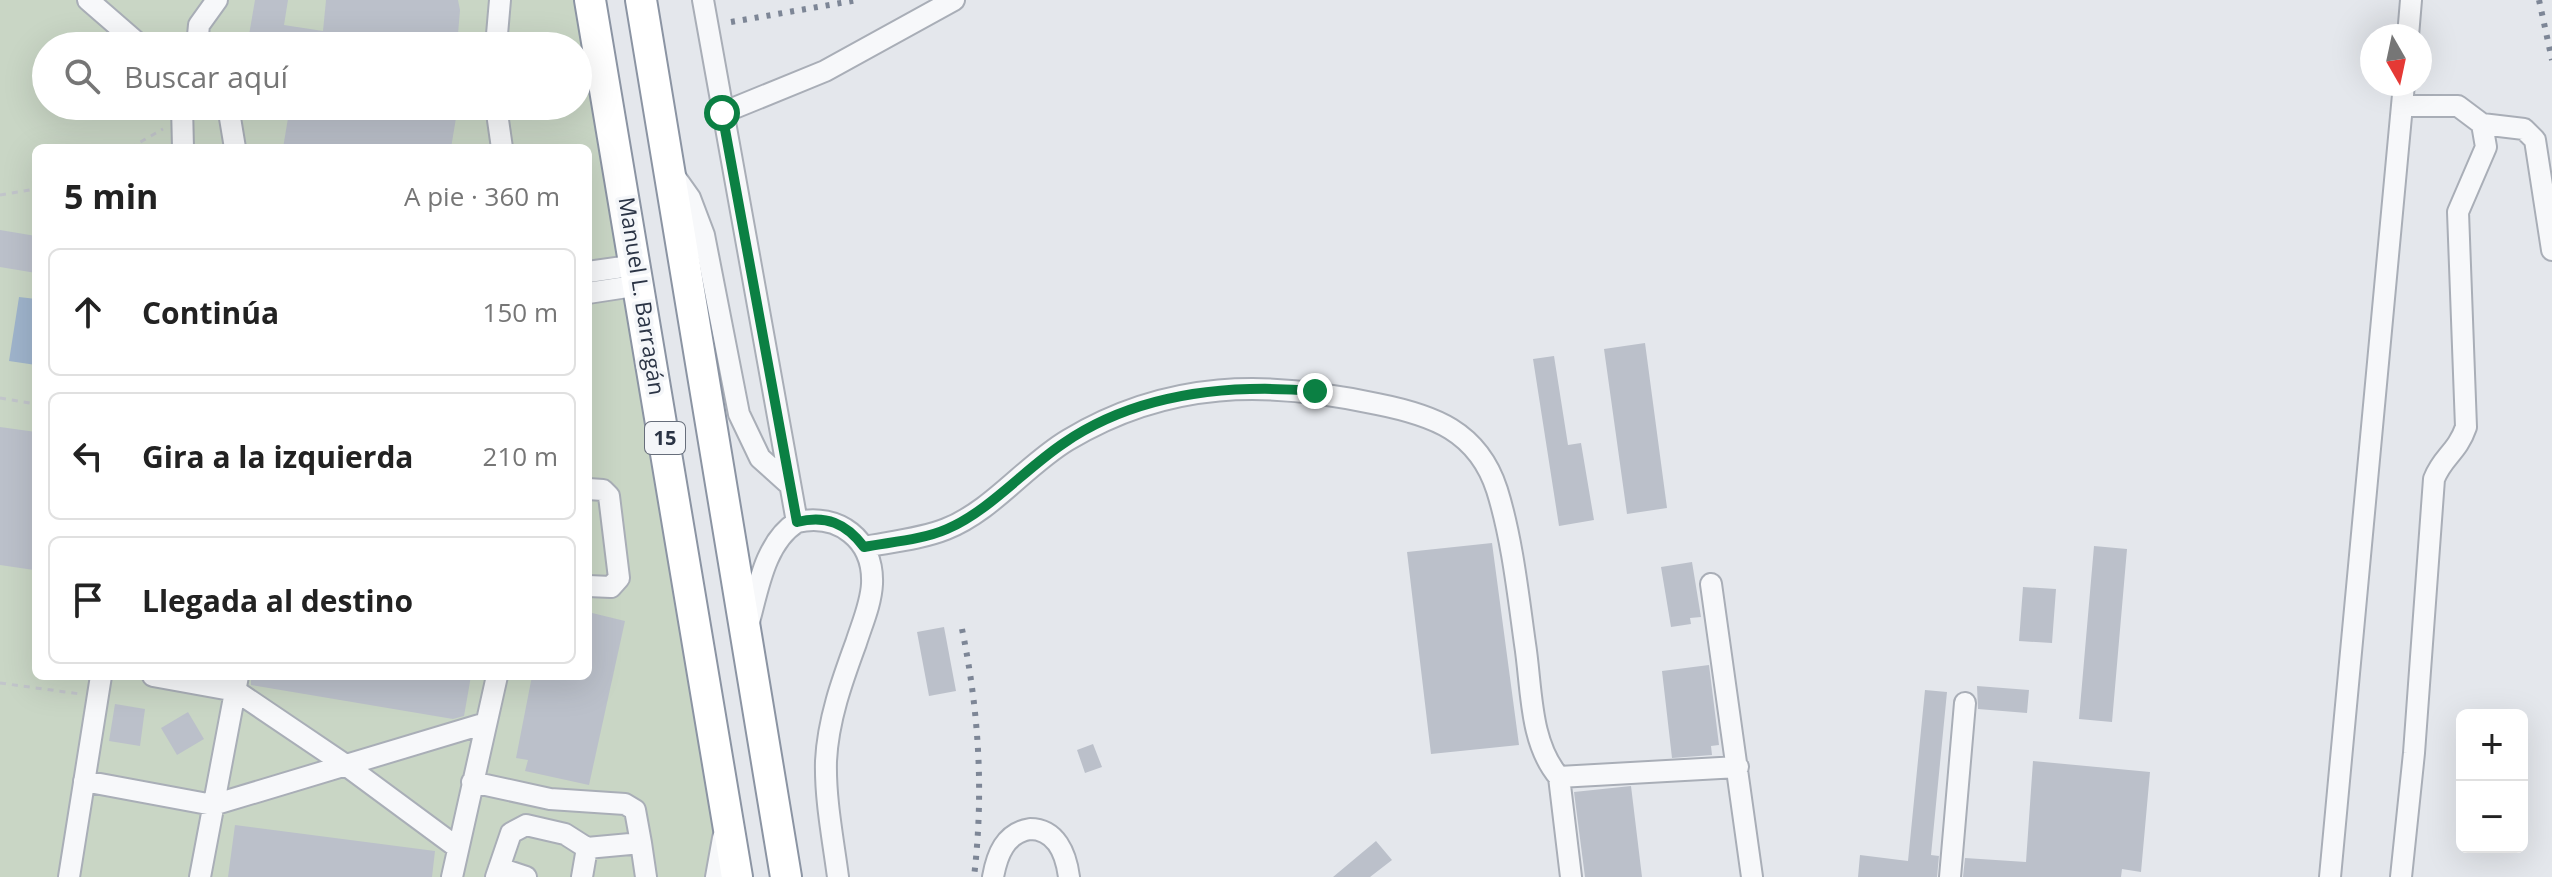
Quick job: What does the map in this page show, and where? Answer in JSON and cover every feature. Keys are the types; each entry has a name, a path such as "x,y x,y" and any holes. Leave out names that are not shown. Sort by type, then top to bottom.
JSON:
{"highway":[{"name":"Manuel L. Barragán","path":"590,0 639,275 737,877"},
{"name":"15","path":"641,0 744,641 786,877"}],"lane":[{"path":"88,0 125,32"},
{"path":"198,32 199,25 217,0"},
{"path":"497,32 500,0"},
{"path":"703,0 797,522"},
{"path":"722,113 825,71 954,0"},
{"path":"2409,24 2411,0"},
{"path":"2330,877 2403,96"},
{"path":"2402,106 2458,106 2482,124 2524,129 2535,140 2552,250"},
{"path":"183,120 183,144"},
{"path":"230,120 234,144"},
{"path":"498,120 501,144"},
{"path":"2401,877 2414,753 2434,479 2439,465 2459,448 2466,427 2458,212 2486,147 2482,124"},
{"path":"669,167 698,214 733,389 749,438 760,458 790,485"},
{"path":"592,272 639,275"},
{"path":"592,292 639,275"},
{"path":"864,547 948,529 1065,442 1100,422 1177,398 1260,386 1301,389 1434,419 1459,431 1475,447 1497,491 1525,640 1537,734 1546,760 1559,777 1571,877"},
{"path":"592,489 603,490 609,496 619,578 611,587 592,586"},
{"path":"744,641 767,562 779,538 797,522 825,520 853,532 864,547 872,571 870,600 833,712 826,762 838,877"},
{"path":"1711,584 1752,877"},
{"path":"201,680 237,683 458,848"},
{"path":"452,877 496,680"},
{"path":"200,877 237,683"},
{"path":"69,877 99,686"},
{"path":"1950,877 1965,703"},
{"path":"84,781 213,805 486,723"},
{"path":"1559,777 1738,767"},
{"path":"472,782 550,799 625,804 635,810 646,877"},
{"path":"716,877 727,816"},
{"path":"526,877 498,873 511,833 518,827 534,826 565,834 587,848 641,843"},
{"path":"993,877 999,853 1007,840 1030,829 1052,837 1065,857 1069,877"},
{"path":"582,877 587,848"}],"path":[{"path":"136,144 171,120"},
{"path":"0,195 32,190"},
{"path":"0,398 32,403"},
{"path":"0,683 99,686"}],"green space":[{"path":"0,0 577,0 582,32 32,32 32,120 592,120 592,91 721,877 0,877"}],"water":[{"path":"19,297 32,299 32,364 9,361"}],"building":[{"path":"255,0 288,0 284,25 323,31 326,0 458,0 460,10 458,32 250,32"},
{"path":"288,120 456,120 452,144 284,144"},
{"path":"0,230 32,235 32,272 0,267"},
{"path":"1645,343 1667,508 1627,514 1604,349"},
{"path":"1554,356 1568,445 1581,443 1594,520 1559,526 1533,359"},
{"path":"0,427 32,431 32,570 0,565"},
{"path":"1492,543 1519,745 1431,754 1407,552"},
{"path":"2094,546 2127,549 2112,722 2079,719"},
{"path":"1692,562 1701,617 1690,618 1691,624 1671,627 1661,567"},
{"path":"2023,587 2056,589 2052,643 2019,641"},
{"path":"592,613 625,621 589,785 525,771 528,760 516,758 531,680 592,680"},
{"path":"944,627 956,691 929,696 917,632"},
{"path":"1709,665 1719,745 1711,746 1712,755 1672,758 1662,671"},
{"path":"251,680 470,680 464,716 453,719 251,685"},
{"path":"1977,686 2029,690 2027,713 1978,709"},
{"path":"1925,690 1947,692 1931,855 1939,856 1937,877 1858,877 1860,855 1908,861"},
{"path":"115,704 145,709 140,746 109,741"},
{"path":"188,712 204,739 177,755 161,728"},
{"path":"1093,744 1102,767 1085,773 1077,750"},
{"path":"2033,761 2150,772 2141,872 2122,869 2121,877 1963,877 1965,858 2026,862"},
{"path":"1631,786 1642,877 1585,877 1574,792"},
{"path":"235,825 435,851 432,877 228,877"},
{"path":"1376,841 1392,860 1370,877 1333,877"}],"railway":[{"path":"731,22 858,0"},
{"path":"2539,0 2552,60"},
{"path":"962,629 978,752 979,814 974,877"}],"route":[{"path":"722,113 797,522 809,519 840,524 853,532 864,547 942,531 970,516 1065,442 1100,422 1137,408 1223,389 1260,386 1315,391"}]}
